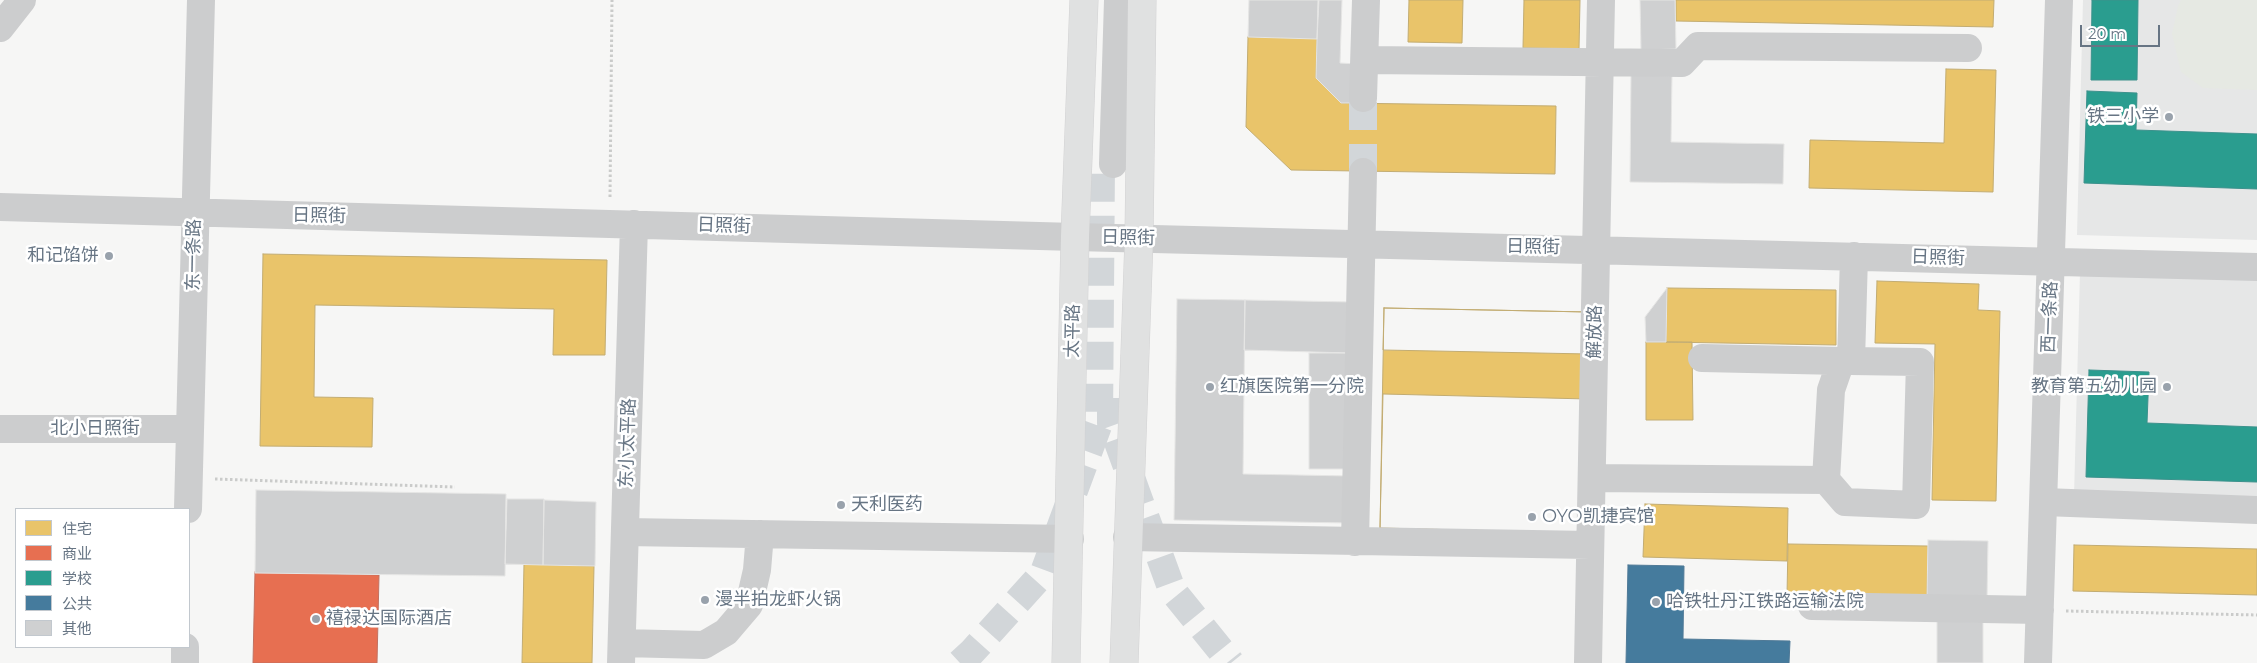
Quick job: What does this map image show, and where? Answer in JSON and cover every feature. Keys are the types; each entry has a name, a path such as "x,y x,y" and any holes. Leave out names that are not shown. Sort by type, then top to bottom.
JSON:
{"main road":[{"name":"太平路","path":"1066,663 1075,237 1084,0"},
{"path":"1124,663 1139,239 1142,0"}],"street":[{"path":"0,28 22,0"},
{"name":"东一条路","path":"188,508 201,0"},
{"path":"1106,0 1107,163 1118,0"},
{"path":"1364,98 1366,0"},
{"name":"解放路","path":"1588,663 1601,0"},
{"name":"西一条路","path":"2038,663 2059,0"},
{"path":"1365,60 1682,63 1698,46 1968,48"},
{"path":"1355,542 1363,172"},
{"name":"日照街","path":"0,207 195,214 622,223 1139,239 1361,243 2257,267"},
{"name":"东小太平路","path":"622,223 625,532 622,653"},
{"path":"1702,358 1846,361 1920,362 1916,505 1845,502 1826,480 1831,390 1846,361 1854,256"},
{"name":"北小日照街","path":"0,429 190,429"},
{"path":"1592,478 1826,480"},
{"path":"2044,502 2257,510"},
{"path":"625,532 1070,539"},
{"path":"622,653 704,645 726,632 749,604 757,570 760,534"},
{"path":"1127,537 1590,545"},
{"path":"1812,606 2040,610"},
{"path":"185,648 185,663"}],"path":[{"path":"612,0 622,223"},
{"path":"189,478 455,487"},
{"path":"2040,610 2257,615"}],"shaded area":[{"name":"铁三小学","path":"2083,0 2257,0 2257,240 2077,235"},
{"path":"2181,0 2257,0 2257,90 2203,88 2181,72 2172,34"},
{"name":"教育第五幼儿园","path":"2080,272 2257,278 2257,502 2074,496"}],"building: 住宅":[{"path":"1409,0 1463,0 1462,43 1408,42"},
{"path":"1524,0 1580,0 1579,49 1523,48"},
{"path":"1676,0 1994,0 1993,27 1676,21"},
{"path":"1248,37 1317,38 1316,78 1341,103 1556,106 1555,174 1291,170 1246,127"},
{"path":"1946,69 1996,70 1993,192 1809,188 1810,140 1944,143"},
{"path":"263,254 607,260 605,355 553,355 554,309 315,305 314,397 373,398 372,447 260,446"},
{"path":"1877,281 1979,284 1978,310 2000,311 1996,501 1932,500 1935,344 1875,343"},
{"path":"1667,288 1836,290 1836,345 1666,342"},
{"path":"1384,308 1589,312 1585,533 1380,529"},
{"path":"1384,308 1589,312 1589,354 1383,350"},
{"path":"1646,342 1692,342 1693,420 1646,420"},
{"path":"1383,394 1588,399 1586,533 1380,528"},
{"path":"1645,504 1788,508 1787,561 1643,557"},
{"path":"1788,544 1928,546 1927,597 1787,595"},
{"path":"2074,545 2257,549 2257,595 2073,591"},
{"path":"524,564 594,566 592,663 522,663"}],"building: 商业":[{"name":"禧禄达国际酒店","path":"255,572 379,575 377,663 253,663"}],"building: 学校":[{"path":"2092,0 2138,0 2137,80 2091,80"},
{"path":"2087,91 2137,93 2136,130 2257,134 2257,189 2084,183"},
{"path":"2089,370 2149,372 2147,423 2257,427 2257,482 2086,477"}],"building: 公共":[{"name":"哈铁牡丹江铁路运输法院","path":"1628,565 1684,566 1683,639 1790,641 1789,663 1626,663"}],"building: 其他":[{"path":"1249,0 1319,0 1317,39 1248,37"},
{"path":"1318,0 1342,0 1340,63 1357,64 1356,103 1341,103 1316,78"},
{"path":"1640,0 1675,0 1676,49 1641,50"},
{"path":"1631,75 1672,76 1671,142 1784,144 1783,184 1630,182"},
{"path":"1667,288 1666,342 1646,342 1645,317"},
{"name":"红旗医院第一分院","path":"1177,299 1245,300 1243,474 1350,476 1349,523 1174,520"},
{"path":"1245,300 1351,302 1350,353 1244,350"},
{"path":"1309,353 1350,353 1349,469 1309,469"},
{"path":"256,490 506,494 505,576 255,573"},
{"path":"507,499 544,499 543,565 505,564"},
{"path":"544,500 596,502 595,566 543,565"},
{"path":"1928,540 1988,541 1987,599 1927,597"},
{"path":"1937,621 1983,622 1983,663 1937,663"}],"tunnel":[{"path":"1363,98 1363,172"},
{"path":"960,663 1044,572 1099,423 1101,163"},
{"path":"1111,398 1111,423 1172,590 1231,663"}],"place":[{"name":"铁三小学","path":"2169,117"},
{"name":"和记馅饼","path":"109,256"},
{"name":"红旗医院第一分院","path":"1210,387"},
{"name":"教育第五幼儿园","path":"2167,387"},
{"name":"天利医药","path":"841,505"},
{"name":"OYO凯捷宾馆","path":"1532,517"},
{"name":"漫半拍龙虾火锅","path":"705,600"},
{"name":"哈铁牡丹江铁路运输法院","path":"1656,602"},
{"name":"禧禄达国际酒店","path":"316,619"}]}
